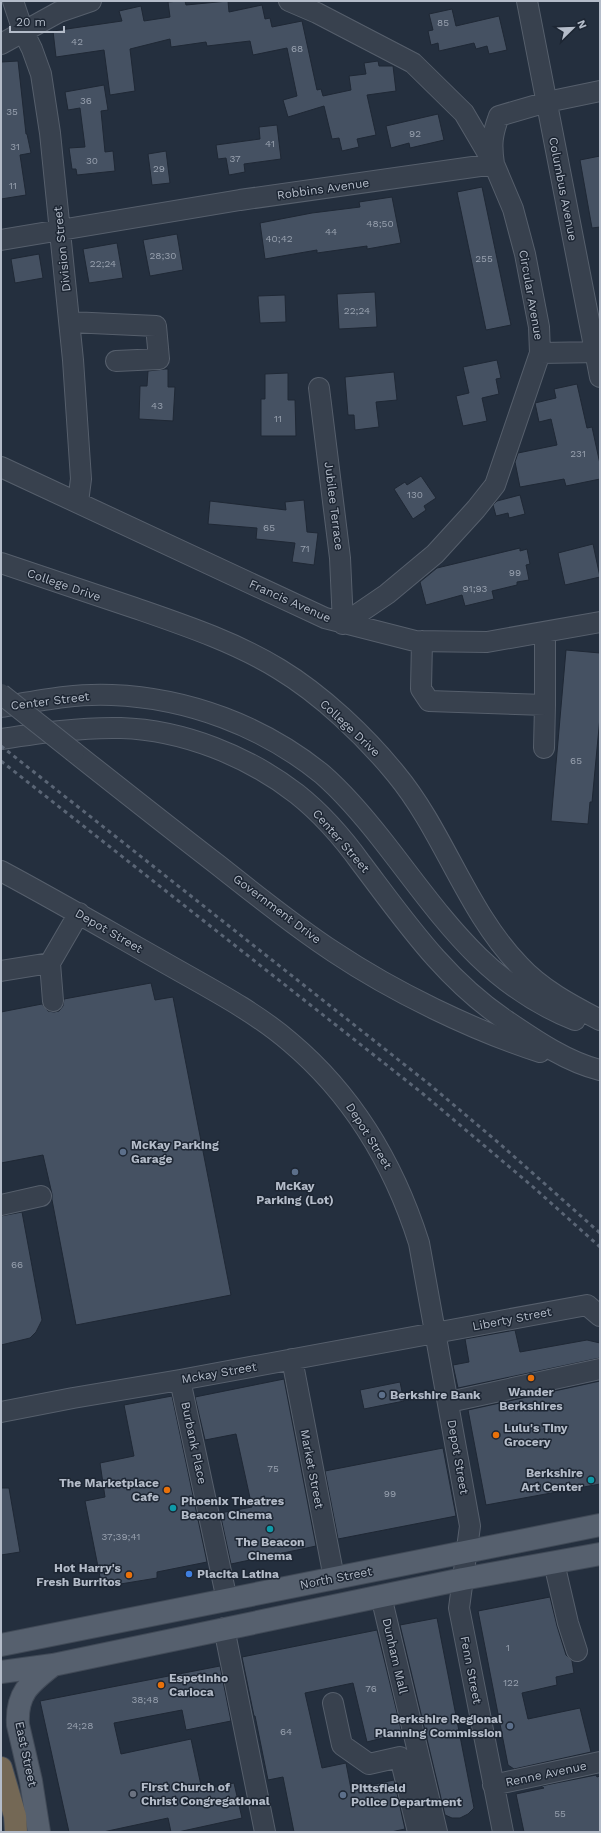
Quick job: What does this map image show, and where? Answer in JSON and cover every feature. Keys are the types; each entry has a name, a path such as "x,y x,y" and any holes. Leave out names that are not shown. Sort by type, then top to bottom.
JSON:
{"highway":[{"path":"1,1768 4,1783 15,1816 16,1832"}],"main road":[{"name":"North Street","path":"1,1645 600,1525"},
{"path":"1,1672 53,1665 463,1579 600,1554"},
{"name":"East Street","path":"39,1832 36,1808 18,1725 18,1714 19,1705 28,1686 53,1665"}],"street":[{"name":"Division Street","path":"13,1 23,32 32,49 41,74 50,133 59,231 70,322 81,479 78,502"},
{"path":"1,44 59,12 91,1"},
{"name":"Circular Avenue","path":"289,1 317,13 413,63 464,113 494,164 514,209 525,254 539,327 540,353 495,485 436,554 387,594 343,624"},
{"name":"Columbus Avenue","path":"527,1 598,353 600,377"},
{"path":"494,164 491,144 493,132 499,116 547,102 600,91"},
{"name":"Robbins Avenue","path":"1,240 240,200 494,164"},
{"path":"70,322 156,326 159,359 116,361"},
{"path":"540,353 598,353"},
{"name":"Jubilee Terrace","path":"319,388 340,558 343,624"},
{"name":"Francis Avenue","path":"1,467 280,598 325,618 343,624 415,641 487,642 600,622"},
{"name":"College Drive","path":"1,564 207,634 249,652 280,670 311,692 348,724 397,775 491,929 519,966 560,999 600,1020"},
{"path":"544,748 545,632"},
{"path":"422,641 421,689 429,701 545,705"},
{"name":"Government Drive","path":"1,694 277,911 341,957 399,991 458,1019 521,1046 593,1069"},
{"name":"Center Street","path":"1,707 87,695 111,694 157,699 187,705 212,713 271,740 322,775 344,796 383,841 453,932 498,976 542,1005 600,1028"},
{"name":"Center Street","path":"1,739 93,728 144,730 180,737 207,745 237,758 267,774 297,794 325,819 360,861 424,946 441,966 468,991 514,1026 593,1069"},
{"name":"Depot Street","path":"1,871 79,913 251,1014 290,1041 341,1092 379,1149 395,1178 408,1208 419,1243 437,1333 470,1526 468,1552 463,1579"},
{"path":"53,1002 50,964 79,913"},
{"path":"1,971 50,964"},
{"path":"1,1205 41,1196"},
{"name":"Liberty Street","path":"437,1333 594,1311"},
{"name":"Mckay Street","path":"1,1412 437,1333"},
{"name":"Market Street","path":"292,1359 334,1578"},
{"path":"449,1402 600,1369"},
{"name":"Burbank Place","path":"180,1380 227,1600"},
{"path":"554,1562 568,1623 577,1650"},
{"name":"Fenn Street","path":"463,1579 459,1608 503,1832"},
{"name":"Dunham Mall","path":"381,1596 437,1832"},
{"path":"224,1628 265,1832"},
{"path":"333,1703 342,1745 369,1764 400,1757 418,1832"},
{"name":"Renne Avenue","path":"493,1785 600,1762"}],"building":[{"path":"185,1 186,5 228,1 229,12 262,5 265,19 270,18 272,27 302,21 317,90 321,89 323,96 351,90 349,76 366,74 364,63 378,61 379,66 393,66 396,91 367,95 376,135 357,139 359,147 342,151 339,138 332,139 324,106 288,117 283,100 297,96 287,48 253,55 250,41 207,46 206,42 171,47 170,39 130,49 135,91 110,95 104,50 56,57 53,31 122,21 119,11 141,6 144,21 170,17 168,2"},
{"path":"452,9 456,26 499,16 507,50 489,54 487,46 476,49 474,43 439,51 438,43 431,45 428,31 433,30 429,14"},
{"path":"18,61 26,134 31,153 20,155 26,195 1,199 1,62"},
{"path":"104,85 108,110 101,111 105,152 113,151 115,171 77,175 76,169 72,169 69,148 85,147 80,108 68,110 65,92"},
{"path":"438,114 444,140 410,148 409,143 391,148 386,126"},
{"path":"277,125 281,159 244,164 245,172 229,175 226,158 218,159 216,145 260,139 259,127"},
{"path":"166,151 170,183 152,185 148,154"},
{"path":"600,156 600,227 592,228 580,160"},
{"path":"482,187 511,325 486,330 457,192"},
{"path":"392,197 401,243 367,249 367,246 317,253 317,250 265,259 260,223 312,213 360,207 359,202"},
{"path":"177,234 183,270 150,276 143,240"},
{"path":"117,243 123,278 89,283 83,249"},
{"path":"39,254 43,278 15,283 11,259"},
{"path":"375,292 377,327 339,329 337,294"},
{"path":"285,295 286,322 260,323 258,296"},
{"path":"497,360 501,378 496,379 499,394 482,398 487,421 463,426 456,396 469,393 463,367"},
{"path":"168,369 168,387 175,387 173,421 139,419 140,386 147,386 148,371"},
{"path":"394,372 397,400 376,402 379,427 355,430 354,415 348,415 345,377"},
{"path":"288,373 288,400 295,400 296,436 261,436 261,399 265,399 265,374"},
{"path":"577,384 587,428 592,427 600,464 600,479 566,486 564,479 520,487 515,462 518,453 557,445 551,419 539,422 535,403 556,398 554,389"},
{"path":"421,476 436,498 424,506 426,510 413,519 394,489 405,482 407,485"},
{"path":"520,495 525,514 509,518 508,513 496,516 493,505 497,501"},
{"path":"304,500 307,532 318,533 314,565 292,562 295,543 256,539 257,528 208,524 210,501 286,510 285,502"},
{"path":"593,544 600,577 565,585 558,553"},
{"path":"520,548 520,551 527,549 530,564 526,565 529,580 517,582 517,585 492,591 494,599 465,606 462,595 426,605 420,582 437,568"},
{"path":"566,650 600,653 600,717 592,802 590,802 588,824 551,821"},
{"name":"McKay Parking Garage","path":"151,983 155,1000 173,997 231,1295 76,1325 52,1194 43,1155 1,1163 1,1012 42,1004 48,1011 54,1012 59,1011 63,1006 64,999"},
{"path":"22,1212 42,1320 36,1332 30,1338 1,1345 1,1216"},
{"path":"515,1330 520,1352 587,1340 600,1343 600,1358 458,1388 453,1365 469,1362 465,1339"},
{"path":"284,1379 316,1546 231,1564 220,1513 252,1507 236,1434 205,1440 195,1397"},
{"path":"600,1381 600,1484 486,1505 468,1410"},
{"name":"Berkshire Bank","path":"400,1382 404,1401 364,1409 360,1390"},
{"path":"172,1396 207,1562 157,1572 157,1578 102,1587 85,1501 105,1497 100,1463 134,1456 124,1405"},
{"path":"443,1448 456,1516 338,1539 325,1471"},
{"path":"1,1488 9,1488 20,1552 1,1555"},
{"path":"550,1597 566,1655 572,1661 574,1673 556,1677 557,1685 522,1693 528,1719 580,1708 591,1752 514,1769 508,1765 478,1611"},
{"path":"437,1618 474,1808 468,1814 460,1818 452,1818 445,1815 400,1625"},
{"path":"377,1630 402,1733 367,1742 353,1683 305,1693 322,1768 346,1763 351,1789 394,1780 405,1829 391,1832 294,1832 283,1777 268,1780 242,1657"},
{"path":"220,1666 231,1721 186,1730 182,1710 114,1723 121,1754 191,1739 202,1790 234,1783 242,1818 178,1832 171,1832 168,1818 103,1832 69,1832 40,1701"},
{"path":"596,1775 597,1777 600,1776 600,1832 524,1832 516,1794 544,1788 541,1786"}],"railway":[{"path":"1,746 429,1084 500,1144 600,1233"},
{"path":"1,761 422,1093 532,1186 600,1247"}],"place":[{"name":"McKay Parking Garage","path":"123,1152"},
{"name":"McKay Parking (Lot)","path":"295,1172"},
{"name":"Wander Berkshires","path":"531,1378"},
{"name":"Berkshire Bank","path":"382,1395"},
{"name":"Lulu's Tiny Grocery","path":"496,1435"},
{"name":"Berkshire Art Center","path":"591,1480"},
{"name":"The Marketplace Cafe","path":"167,1490"},
{"name":"Phoenix Theatres Beacon Cinema","path":"173,1508"},
{"name":"The Beacon Cinema","path":"270,1529"},
{"name":"Placita Latina","path":"189,1574"},
{"name":"Hot Harry's Fresh Burritos","path":"129,1575"},
{"name":"Espetinho Carioca","path":"161,1685"},
{"name":"Berkshire Regional Planning Commission","path":"510,1726"},
{"name":"First Church of Christ Congregational","path":"133,1794"},
{"name":"Pittsfield Police Department","path":"343,1795"}]}
